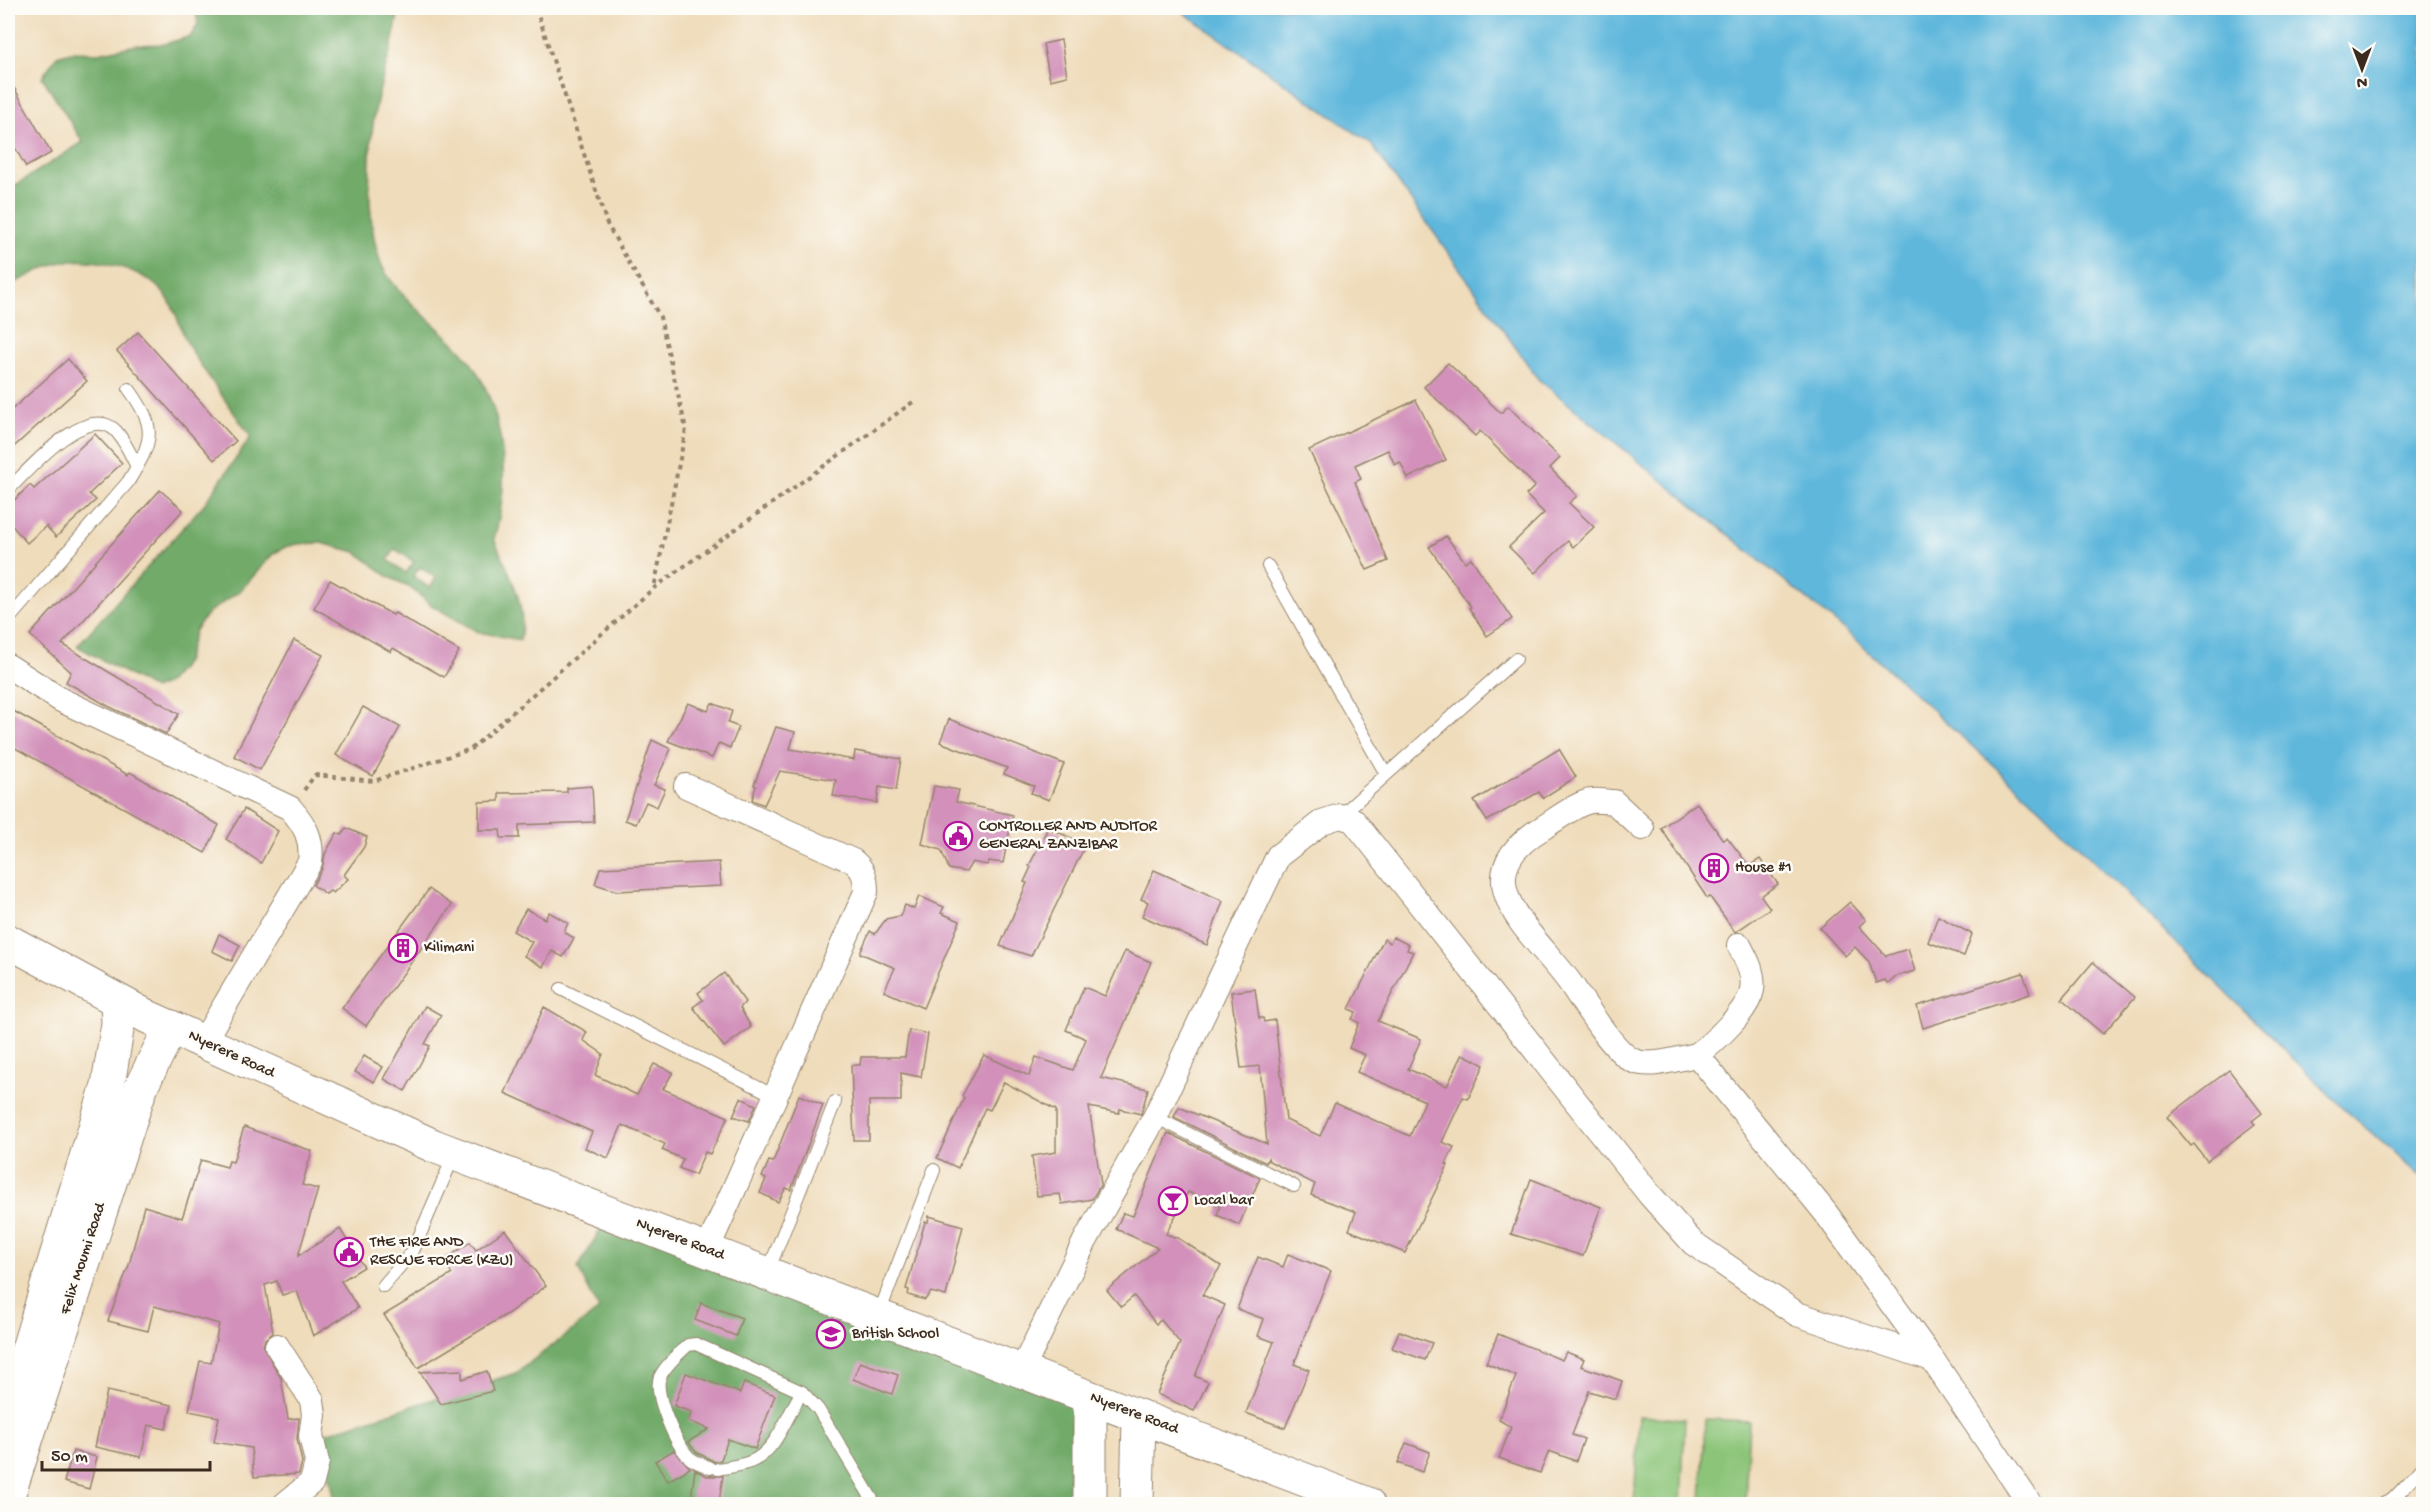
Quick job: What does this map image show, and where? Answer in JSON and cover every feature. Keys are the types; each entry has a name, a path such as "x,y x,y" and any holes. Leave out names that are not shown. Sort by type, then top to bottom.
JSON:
{"main road":[{"name":"Nyerere Road","path":"8,941 117,1002 454,1154 1368,1504"},
{"name":"Felix Moumi Road","path":"8,1415 108,1084 118,1024 117,1002"},
{"name":"Felix Moumi Road","path":"8,1496 130,1118 141,1087 171,1027"},
{"path":"1090,1398 1090,1504"},
{"path":"1137,1504 1139,1416"}],"street":[{"path":"8,666 61,700 290,808 308,834 312,848 309,862 203,1042"},
{"path":"686,786 853,861 861,867 866,879 866,892 773,1095 707,1250"},
{"path":"1642,828 1614,802 1588,801 1531,835 1509,858 1504,877 1505,899 1563,972 1598,1025 1624,1054 1635,1061 1663,1062 1697,1055 1718,1038 1752,990 1750,967 1739,945"},
{"path":"1021,1372 1085,1240 1155,1117 1278,856 1322,822 1340,816 1353,820 1650,1195 1693,1243 1797,1314 1932,1359"},
{"path":"1697,1055 1825,1212 1932,1359 2030,1504"},
{"path":"277,1346 312,1400 314,1415 311,1436 317,1462 312,1482 285,1504"}],"lane":[{"path":"8,620 128,482 137,467 147,446 150,423 129,389"},
{"path":"8,490 70,433 90,424 108,426 115,431 137,467"},
{"path":"1268,566 1386,774"},
{"path":"1340,816 1516,659"},
{"path":"561,989 773,1095"},
{"path":"767,1275 835,1102"},
{"path":"1155,1117 1294,1186"},
{"path":"382,1286 413,1251 454,1154"},
{"path":"877,1317 934,1170"},
{"path":"802,1392 777,1436 765,1452 751,1462 714,1468 690,1458 680,1447 669,1426 659,1384 660,1376 688,1345 696,1344 802,1392 818,1409 875,1504"},
{"path":"2387,1502 2424,1466"},
{"path":"2387,1502 2424,1504"}],"path":[{"path":"536,8 607,224 660,317 686,429 654,588"},
{"path":"290,808 315,775 374,781 471,749 654,588 913,402"}],"green space":[{"path":"195,8 399,8 376,105 371,142 372,227 381,263 386,273 412,304 469,360 483,383 493,407 500,434 503,460 500,514 494,539 519,601 522,627 520,640 478,632 431,605 408,586 389,577 356,552 321,543 298,544 285,547 273,554 241,590 208,613 195,630 186,662 168,683 154,689 77,646 205,503 251,437 191,350 171,304 152,282 124,268 92,261 76,261 55,264 8,285 8,190 83,142 42,77 57,56 71,52 98,53 137,45 165,44 191,36 198,24","holes":["395,549 414,562 406,573 388,560","420,567 436,578 430,588 413,576"]},
{"path":"607,1218 1073,1398 1070,1504 336,1504 320,1435 516,1373 599,1310 578,1268"},
{"path":"1639,1416 1685,1419 1681,1504 1634,1504"},
{"path":"1705,1419 1749,1421 1745,1504 1701,1504"}],"water":[{"path":"1177,8 2423,8 2423,1178 2342,1107 2040,808 1846,631 1538,379 1371,144"}],"building":[{"path":"1061,40 1067,76 1050,80 1043,44"},
{"path":"8,77 51,153 26,167 8,135"},
{"path":"138,332 236,441 214,460 117,351"},
{"path":"68,359 87,381 8,452 8,413"},
{"path":"1448,363 1501,413 1508,406 1560,458 1550,468 1577,496 1569,503 1594,527 1573,547 1568,541 1535,573 1509,547 1544,513 1526,495 1535,486 1480,431 1475,436 1424,387"},
{"path":"1416,400 1446,460 1408,478 1400,462 1395,465 1388,450 1355,465 1361,479 1355,482 1388,561 1367,570 1309,450"},
{"path":"95,434 122,463 89,494 96,500 56,537 46,526 27,543 8,521 8,506 30,485 34,489"},
{"path":"160,490 183,510 62,644 179,714 166,734 108,706 66,682 71,672 30,635"},
{"path":"1446,536 1465,562 1471,558 1512,619 1487,636 1469,608 1471,607 1429,547"},
{"path":"330,580 393,615 395,613 459,651 444,677 393,648 391,652 314,608"},
{"path":"294,640 323,655 260,770 234,756"},
{"path":"688,703 708,711 712,703 732,711 728,723 739,727 730,748 719,743 712,758 668,741"},
{"path":"363,707 400,727 373,776 336,755"},
{"path":"8,708 128,775 130,772 219,825 205,853 8,744"},
{"path":"949,719 1064,764 1049,800 1031,793 1034,786 1004,774 1007,768 940,742"},
{"path":"776,727 795,732 790,749 854,760 855,751 901,759 896,790 879,787 877,803 833,796 836,780 780,771 764,805 752,800 756,786 754,785"},
{"path":"652,740 671,749 654,785 665,789 657,807 646,802 636,824 625,820"},
{"path":"1559,749 1576,777 1543,798 1539,792 1487,821 1474,801"},
{"path":"592,786 594,822 519,825 519,838 501,838 500,830 479,830 479,802 499,801 499,793 567,792 567,788"},
{"path":"934,786 959,790 956,802 1013,815 1003,863 989,861 987,865 972,862 966,872 949,869 941,850 922,844"},
{"name":"House #1","path":"1697,803 1723,840 1727,837 1749,866 1760,859 1778,884 1761,896 1770,908 1735,932 1710,897 1707,898 1661,828"},
{"path":"244,809 278,831 261,863 226,839"},
{"path":"346,828 367,837 364,847 344,875 348,879 333,893 330,891 326,894 313,885 322,869 325,854 337,833 342,835"},
{"path":"1048,828 1086,844 1031,956 1000,946 1027,883 1024,882 1031,867 1029,866"},
{"path":"719,862 721,886 617,891 595,884 600,868"},
{"path":"1154,870 1223,901 1207,945 1142,916 1148,902 1141,899"},
{"name":"Kilimani","path":"429,889 452,905 366,1026 342,1008"},
{"path":"919,896 944,907 941,913 960,921 923,1008 884,991 895,968 860,953 870,931 875,934 886,919 900,916 905,905 914,909"},
{"path":"1850,902 1866,920 1859,926 1886,956 1908,949 1915,971 1897,976 1888,984 1885,980 1876,983 1869,962 1855,947 1845,956 1820,928"},
{"path":"526,909 545,919 549,912 568,923 564,932 574,938 563,957 552,951 543,967 524,956 532,942 513,931"},
{"path":"1938,916 1972,934 1964,956 1928,942"},
{"path":"219,934 240,945 232,961 212,951"},
{"path":"1393,937 1409,945 1407,950 1413,952 1378,1021 1421,1039 1408,1069 1447,1086 1463,1054 1484,1065 1468,1099 1463,1097 1442,1142 1454,1147 1446,1164 1448,1165 1405,1253 1349,1230 1356,1212 1311,1195 1315,1184 1269,1161 1268,1158 1266,1163 1174,1117 1179,1107 1267,1144 1260,1066 1241,1068 1231,992 1255,989 1259,1018 1263,1018 1264,1022 1275,1020 1286,1120 1320,1136 1335,1103 1410,1136 1425,1101 1357,1072 1365,1055 1349,1048 1359,1023 1352,1019 1356,1012 1349,1009 1384,939 1390,943"},
{"path":"1125,951 1151,962 1101,1078 1148,1089 1141,1114 1120,1109 1119,1113 1089,1107 1101,1184 1092,1199 1062,1204 1060,1194 1037,1196 1032,1156 1056,1152 1056,1110 1004,1082 990,1110 985,1108 958,1168 937,1158 964,1098 962,1096 984,1055 1029,1076 1036,1057 1073,1070 1086,1039 1066,1030 1084,987 1105,996"},
{"path":"2093,962 2135,997 2103,1034 2062,999"},
{"path":"724,973 745,1002 740,1008 751,1027 724,1047 693,1007 703,1000 698,993"},
{"path":"2023,973 2030,994 1923,1028 1917,1006"},
{"path":"425,1006 441,1015 425,1044 430,1046 405,1091 384,1079"},
{"path":"544,1007 587,1032 583,1040 603,1054 595,1075 637,1095 654,1064 673,1072 663,1089 728,1117 710,1154 705,1152 695,1175 679,1168 683,1159 662,1150 665,1144 622,1125 608,1158 585,1148 592,1132 505,1093"},
{"path":"909,1030 928,1034 921,1077 901,1073 901,1101 869,1101 869,1140 854,1140 851,1065 860,1065 861,1057 905,1057"},
{"path":"364,1056 383,1067 374,1082 355,1072"},
{"path":"2229,1070 2262,1113 2252,1121 2255,1124 2207,1161 2194,1144 2191,1146 2167,1117"},
{"path":"799,1095 823,1105 791,1190 786,1188 778,1202 760,1193 766,1179 762,1177 769,1161 773,1162"},
{"path":"741,1098 756,1105 749,1121 733,1116"},
{"path":"244,1127 312,1151 302,1185 318,1189 298,1256 340,1229 364,1267 341,1281 358,1308 313,1336 297,1291 282,1295 277,1281 265,1285 273,1333 265,1339 263,1347 281,1378 288,1419 299,1418 297,1439 302,1462 299,1474 254,1477 251,1448 214,1442 219,1417 189,1411 200,1361 211,1363 219,1324 154,1306 148,1331 108,1321 129,1265 144,1206 182,1218 201,1160 227,1167 229,1161 233,1162"},
{"path":"1168,1133 1260,1178 1239,1225 1217,1215 1220,1206 1188,1192 1166,1234 1178,1238 1221,1266 1202,1295 1225,1305 1195,1376 1208,1382 1194,1411 1157,1394 1180,1343 1161,1320 1156,1324 1134,1296 1121,1307 1107,1290 1158,1248 1116,1229 1123,1213 1133,1216"},
{"path":"1531,1179 1601,1207 1583,1256 1511,1234"},
{"path":"929,1216 963,1226 946,1296 931,1292 925,1300 908,1295 909,1290 906,1289 925,1222 928,1222"},
{"path":"505,1230 546,1286 507,1314 418,1368 384,1315 452,1274 443,1261 470,1242 476,1250"},
{"path":"1288,1254 1331,1271 1294,1364 1309,1370 1285,1428 1246,1413 1274,1342 1258,1336 1264,1319 1237,1309 1258,1257 1283,1267"},
{"path":"701,1303 742,1318 736,1336 695,1320"},
{"path":"1399,1331 1432,1343 1425,1360 1392,1348"},
{"path":"1498,1334 1562,1360 1566,1352 1584,1359 1581,1366 1622,1381 1616,1399 1589,1391 1572,1435 1584,1439 1576,1461 1549,1451 1540,1473 1499,1458 1511,1427 1499,1420 1516,1376 1486,1363"},
{"path":"860,1362 898,1375 892,1394 853,1379"},
{"path":"462,1370 462,1379 487,1371 493,1391 441,1404 420,1372"},
{"path":"686,1373 740,1393 744,1383 775,1395 755,1449 728,1439 721,1460 715,1462 696,1452 688,1442 709,1429 688,1421 692,1412 674,1406"},
{"path":"107,1391 172,1405 166,1429 148,1425 141,1457 95,1447"},
{"path":"1406,1443 1430,1452 1422,1472 1398,1463"},
{"path":"674,1450 690,1468 668,1481 655,1461"},
{"path":"73,1451 97,1457 89,1489 64,1482"},
{"path":"695,1470 707,1476 723,1476 719,1502 691,1498"}],"place":[{"name":"CONTROLLER AND AUDITOR GENERAL ZANZIBAR","path":"958,836"},
{"name":"House #1","path":"1714,868"},
{"name":"Kilimani","path":"403,948"},
{"name":"Local bar","path":"1173,1201"},
{"name":"THE FIRE AND RESCUE FORCE (KZU)","path":"349,1252"},
{"name":"British School","path":"831,1334"}]}
